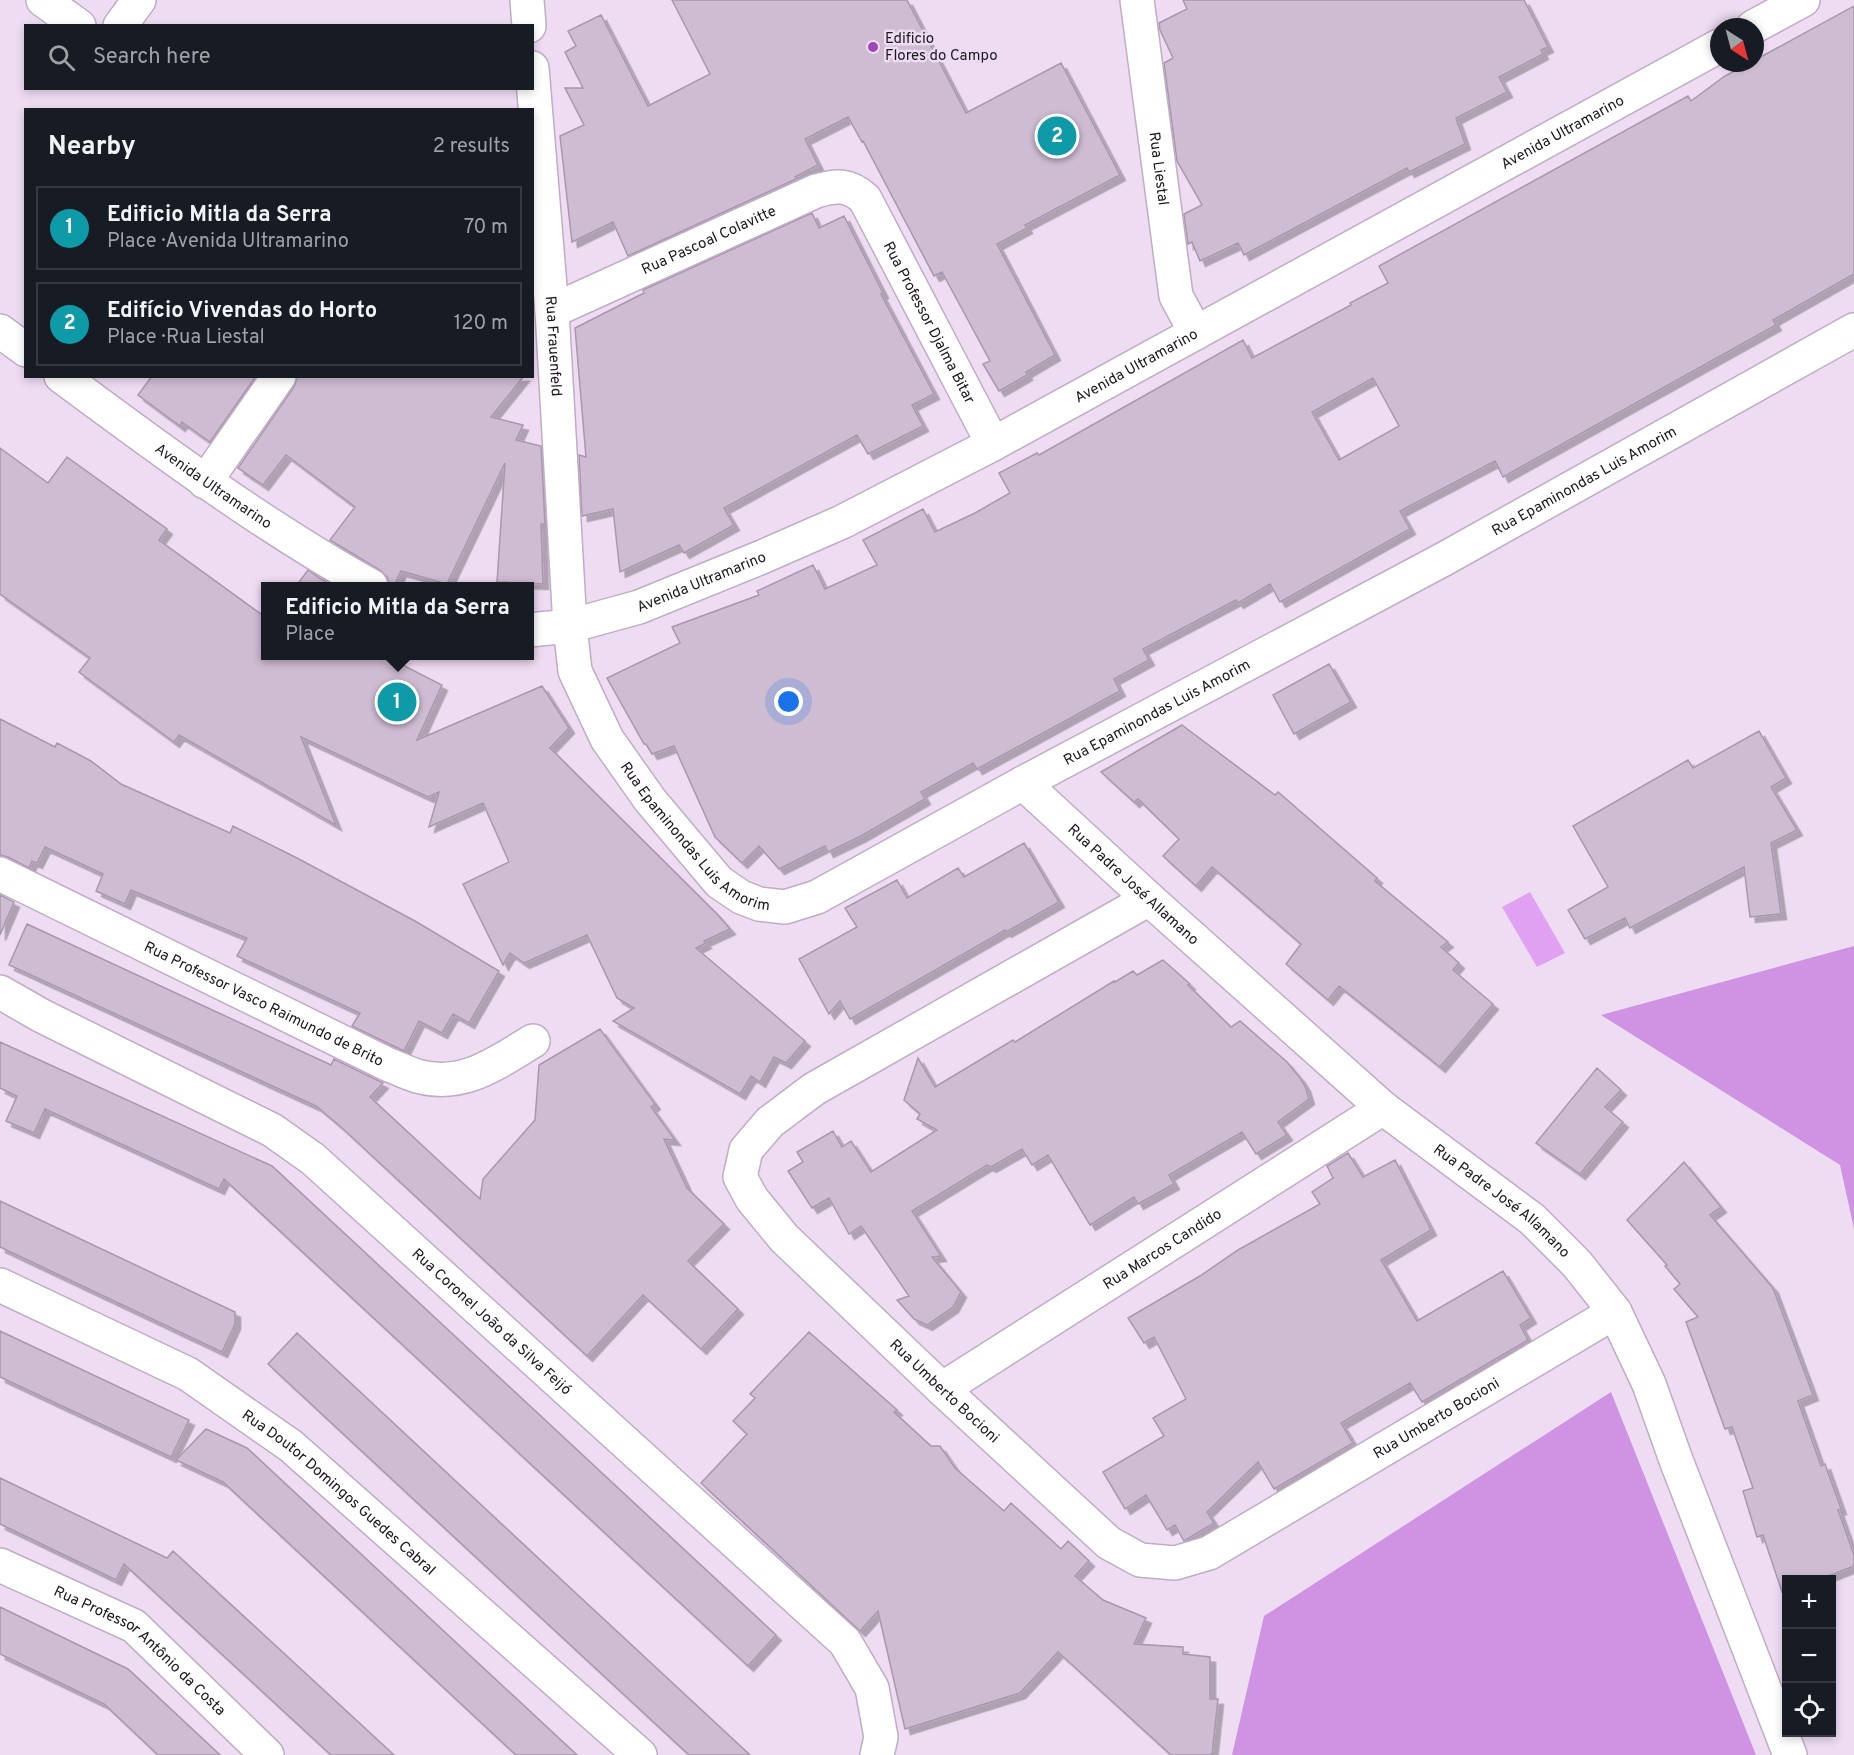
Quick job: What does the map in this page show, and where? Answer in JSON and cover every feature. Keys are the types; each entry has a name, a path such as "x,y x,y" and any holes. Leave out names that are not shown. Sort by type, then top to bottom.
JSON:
{"street":[{"path":"43,0 76,24"},
{"path":"121,24 139,0"},
{"path":"527,0 529,24"},
{"name":"Rua Liestal","path":"1137,0 1176,296 1196,333"},
{"path":"1764,21 1803,0"},
{"name":"Avenida Ultramarino","path":"534,630 570,626 639,607 842,522 993,444 1710,51"},
{"name":"Rua Frauenfeld","path":"534,90 552,311 570,626"},
{"name":"Rua Pascoal Colavitte","path":"552,311 816,191 839,185 850,187 865,199"},
{"name":"Rua Professor Djalma Bitar","path":"865,199 993,444"},
{"name":"Rua Epaminondas Luis Amorim","path":"570,626 575,671 592,711 608,739 650,800 719,882 741,897 759,904 784,907 817,897 1023,783 1444,558 1854,330"},
{"path":"0,332 24,349"},
{"name":"Avenida Ultramarino","path":"64,378 205,482 312,553 364,582"},
{"path":"205,482 278,378"},
{"name":"Rua Padre José Allamano","path":"1023,783 1383,1108 1532,1219 1577,1264 1616,1312 1649,1384 1680,1471 1790,1755"},
{"name":"Rua Professor Vasco Raimundo de Brito","path":"0,874 387,1064 419,1076 451,1080 477,1073 533,1041"},
{"name":"Rua Umberto Bocioni","path":"1149,899 814,1089 770,1122 746,1150 740,1177 752,1199 784,1238 942,1389 1109,1542 1140,1560 1175,1563 1209,1553 1616,1312"},
{"name":"Rua Coronel João da Silva Feijó","path":"0,992 42,1016 272,1130 313,1159 845,1642 872,1688 881,1737 877,1755"},
{"name":"Rua Marcos Candido","path":"942,1389 1383,1108"},
{"name":"Rua Doutor Domingos Guedes Cabral","path":"0,1285 188,1374 282,1440 640,1755"},
{"name":"Rua Professor Antônio da Costa","path":"0,1565 134,1626 267,1755"}],"shaded area":[{"path":"1530,892 1565,953 1537,967 1502,907"},
{"path":"1854,946 1854,1229 1840,1165 1601,1015"},
{"path":"1611,1392 1756,1755 1232,1755 1264,1616"}],"building":[{"path":"672,0 907,0 966,113 1061,63 1120,175 1025,225 1027,228 997,244 1055,355 999,391 983,364 990,361 942,272 934,276 848,117 805,139 818,165 795,177 796,179 628,256 613,222 572,242 560,136 584,125 565,88 583,88 565,52 576,46 568,31 601,15 648,106 710,74"},
{"path":"1183,0 1524,0 1548,47 1541,50 1543,54 1499,77 1507,92 1456,118 1465,144 1409,172 1407,168 1244,255 1238,243 1200,261 1192,242 1188,244 1184,214 1202,205 1177,161 1164,63 1173,58 1159,23 1187,9"},
{"path":"1854,6 1854,274 1773,320 1776,325 1503,477 1495,461 1400,511 1410,529 1280,602 1270,584 1238,603 1236,600 1143,649 1149,660 1114,679 1120,691 977,769 973,763 921,792 925,799 828,852 825,846 779,869 759,846 742,863 715,837 674,746 652,754 644,744 607,678 680,643 672,627 759,595 757,591 813,565 825,589 877,565 863,540 923,509 935,532 975,513 1010,493 999,473 1037,453 1039,455 1243,340 1252,358 1351,305 1350,303 1388,283 1379,266 1688,96 1691,101 1733,72 1764,72 1764,55","holes":["1373,378 1399,426 1339,460 1312,412"]},
{"path":"812,213 819,228 844,216 883,293 881,294 934,394 912,405 923,426 868,454 857,435 724,508 734,525 684,553 679,545 620,572 613,509 582,516 579,455 586,457 575,328 644,293 643,290"},
{"path":"151,378 255,378 210,442 182,422 180,426 138,395"},
{"path":"297,378 522,378 491,417 523,425 516,440 541,446 545,524 541,524 543,584 497,582 505,463 448,582 440,582 401,571 396,582 389,582 380,570 330,540 355,507 286,455 263,485 238,468 294,387"},
{"path":"0,448 48,483 67,457 167,529 159,540 261,614 261,660 393,660 442,685 417,740 542,686 569,728 550,748 730,929 704,941 706,943 696,948 805,1041 786,1063 774,1057 760,1082 751,1076 740,1094 613,1021 634,1008 617,998 587,935 524,963 510,953 503,965 463,884 509,862 483,803 429,827 439,792 428,797 301,737 336,825 179,735 174,742 79,672 90,658 0,594"},
{"path":"308,570 327,582 299,582"},
{"path":"1329,664 1351,702 1294,734 1273,695"},
{"path":"0,719 55,747 57,743 91,761 121,784 230,833 233,826 297,858 415,921 499,971 469,1023 453,1014 442,1033 419,1021 404,1051 352,1026 360,1013 237,956 247,938 131,890 125,904 96,891 103,874 45,847 37,863 32,861 29,868 0,855"},
{"path":"1182,725 1275,795 1278,792 1377,878 1375,881 1448,942 1441,947 1459,963 1453,970 1493,1004 1440,1067 1339,986 1328,1000 1286,964 1301,944 1212,867 1196,886 1163,856 1179,839 1138,799 1134,802 1101,772"},
{"path":"1759,731 1786,778 1771,787 1797,830 1771,843 1781,914 1750,917 1744,867 1630,928 1625,918 1585,939 1568,910 1608,887 1573,826 1688,760 1693,768"},
{"path":"1024,843 1059,902 1006,932 1005,930 850,1019 840,1001 829,1014 799,959 857,927 845,908 897,880 907,898 958,868 964,877"},
{"path":"0,895 14,902 0,935"},
{"path":"27,924 331,1065 334,1059 383,1083 370,1097 480,1199 483,1179 535,1120 539,1065 600,1029 655,1104 651,1107 675,1140 664,1139 687,1188 724,1224 688,1261 738,1309 701,1349 643,1295 587,1356 316,1106 9,965"},
{"path":"1163,960 1190,984 1188,985 1231,1027 1240,1021 1287,1062 1300,1078 1309,1099 1278,1122 1287,1135 1256,1154 1242,1132 1169,1175 1174,1184 1138,1204 1134,1197 1090,1225 1048,1155 1032,1165 1022,1149 991,1167 987,1165 912,1211 941,1256 932,1257 961,1292 953,1307 927,1325 914,1319 897,1300 909,1296 861,1226 849,1234 829,1198 812,1208 788,1171 803,1162 797,1152 833,1131 842,1147 851,1141 871,1172 937,1130 917,1119 920,1114 904,1100 918,1058 935,1087 1013,1040 1015,1042 1114,981 1133,971 1137,975"},
{"path":"0,1042 272,1166 776,1635 748,1666 224,1179 219,1189 45,1109 34,1133 6,1121 17,1096 0,1088"},
{"path":"1597,1068 1621,1090 1605,1107 1623,1122 1580,1174 1536,1143"},
{"path":"1348,1153 1363,1177 1395,1160 1431,1230 1381,1260 1417,1321 1503,1271 1531,1318 1520,1325 1528,1340 1422,1402 1410,1383 1341,1423 1353,1443 1274,1489 1258,1462 1207,1512 1214,1523 1184,1541 1175,1525 1167,1530 1146,1495 1125,1509 1103,1472 1164,1436 1153,1418 1186,1399 1154,1337 1144,1343 1128,1318 1200,1276 1238,1250 1320,1204 1312,1192 1333,1178 1327,1166"},
{"path":"1684,1162 1721,1207 1710,1215 1773,1288 1813,1395 1798,1401 1821,1466 1825,1464 1841,1509 1838,1510 1854,1555 1854,1566 1831,1575 1782,1575 1782,1592 1763,1535 1757,1537 1743,1491 1753,1488 1732,1427 1725,1429 1686,1322 1698,1317 1674,1289 1680,1284 1665,1266 1667,1265 1627,1220"},
{"path":"0,1201 235,1312 235,1324 222,1352 0,1247"},
{"path":"0,1331 189,1420 171,1457 0,1377"},
{"path":"809,1332 897,1410 894,1412 931,1446 940,1446 955,1468 1004,1511 1011,1503 1061,1549 1068,1541 1089,1561 1075,1576 1103,1600 1146,1618 1134,1644 1183,1647 1183,1654 1210,1657 1210,1699 1218,1699 1212,1755 1171,1755 1058,1652 1020,1693 905,1729 878,1611 860,1631 701,1483 747,1434 733,1421 755,1398 750,1394"},
{"path":"297,1333 750,1755 689,1755 268,1364"},
{"path":"206,1429 247,1448 577,1755 516,1755 223,1482 176,1460"},
{"path":"0,1478 167,1558 173,1551 394,1755 331,1755 124,1564 116,1580 0,1524"},
{"path":"0,1607 128,1669 220,1755 158,1755 104,1704 0,1654"}],"place":[{"name":"Edificio Flores do Campo","path":"873,47"},
{"name":"Edifício Vivendas do Horto","path":"1057,136"},
{"name":"Edificio Mitla da Serra","path":"397,702"}]}
